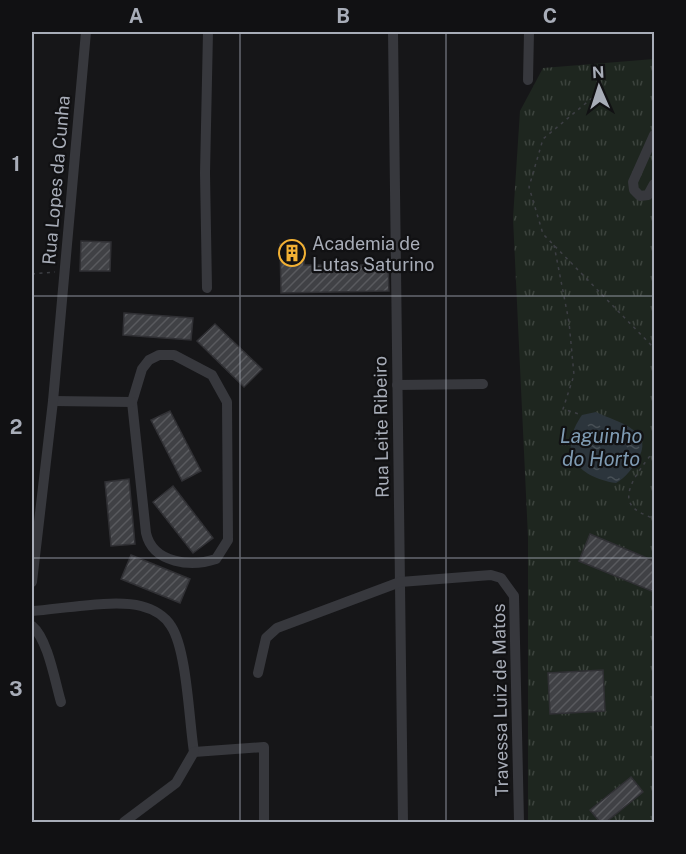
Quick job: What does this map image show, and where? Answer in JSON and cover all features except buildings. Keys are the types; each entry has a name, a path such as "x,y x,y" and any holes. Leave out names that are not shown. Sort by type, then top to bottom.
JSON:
{"street":[{"name":"Rua Lopes da Cunha","path":"32,582 53,401 86,32"},
{"path":"207,288 205,173 208,32"},
{"name":"Rua Leite Ribeiro","path":"393,32 404,822"},
{"path":"528,80 529,32"},
{"path":"654,135 633,182 634,190 640,196 648,195 654,184"},
{"path":"159,355 174,355 212,375 220,387 227,402 228,540 216,559 201,564 175,561 150,544 146,533 132,402 142,369 149,360 159,355"},
{"path":"397,385 483,384"},
{"path":"53,401 132,402"},
{"name":"Travessa Luiz de Matos","path":"258,673 266,638 277,628 400,582 491,574 501,578 509,585 514,596 519,822"},
{"path":"32,611 124,604 140,605 155,611 171,626 180,646 194,752 176,783 124,822"},
{"path":"32,626 38,631 62,702"},
{"path":"194,752 264,747 264,822"}],"path":[{"path":"592,98 543,140 529,187 543,234 654,348"},
{"path":"554,244 569,322 574,375 563,410 582,415"},
{"path":"32,274 65,271"},
{"path":"654,450 629,489 628,498 633,507 654,519"}],"green space":[{"path":"654,59 654,822 528,822 528,537 513,218 520,111 543,68"}],"water":[{"name":"Laguinho do Horto","path":"596,412 631,428 642,441 638,459 616,483 590,475 581,468 571,451 571,440 582,415"}],"place":[{"name":"Academia de Lutas Saturino","path":"292,253"}]}
